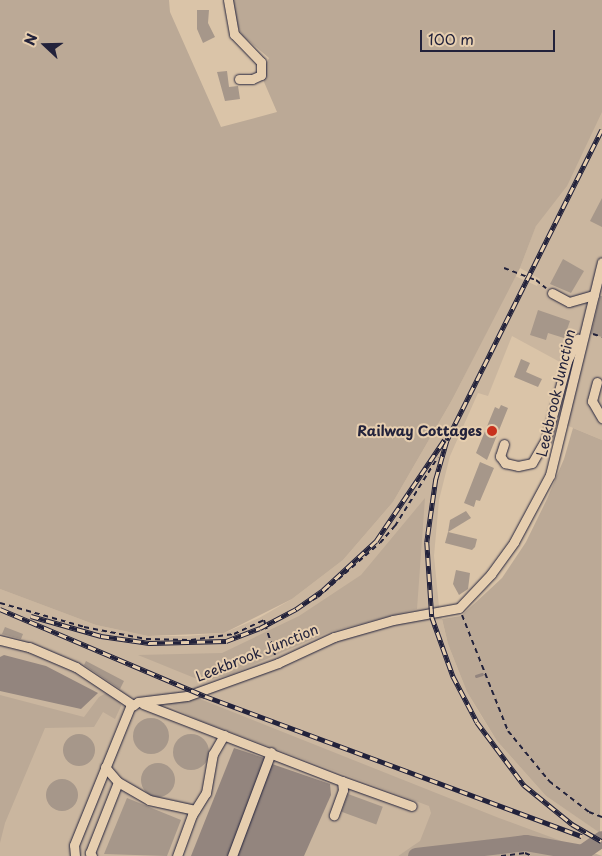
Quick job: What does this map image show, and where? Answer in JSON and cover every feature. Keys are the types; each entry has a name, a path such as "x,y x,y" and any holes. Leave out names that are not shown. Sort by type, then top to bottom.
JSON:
{"street":[{"path":"228,0 234,34 261,62 261,75 252,79 239,79"},
{"name":"Leekbrook Junction","path":"136,703 187,696 278,663 334,637 393,620 459,608 491,574 514,542 550,474 583,332 602,262"},
{"path":"552,293 569,302 594,295"},
{"path":"504,444 500,456 505,463 518,466 532,463 546,439 567,361 583,332"},
{"path":"597,382 592,400 602,418"},
{"path":"0,640 29,647 76,666 136,703 412,806"},
{"path":"75,856 74,845 105,767 136,703"},
{"path":"176,856 195,810 206,793 213,754 224,735"},
{"path":"232,856 271,752"},
{"path":"105,767 118,782 149,800 195,810"},
{"path":"334,814 343,790 342,781"},
{"path":"92,856 90,853 118,782"}],"path":[{"path":"504,268 536,280 552,293"},
{"path":"266,627 318,596 380,543 395,526 438,457"},
{"path":"0,602 84,627 146,639 191,640 234,634 264,620 278,663"},
{"path":"459,608 508,730 549,781 589,812 602,817"},
{"path":"501,856 525,853 532,856"}],"shaded area":[{"path":"0,0 169,0 170,12 221,127 277,112 261,75 269,58 242,35 236,23 233,0 602,0 602,112 567,186 536,226 520,268 452,400 393,502 343,560 292,599 224,633 148,636 96,625 0,589"},
{"path":"602,77 602,440 559,422 571,368 512,336 488,396 478,393 450,456 439,500 434,556 439,607 448,644 467,692 482,717 497,741 546,796 602,834 585,846 570,843 420,842 398,856 0,856 0,589 96,625 148,636 224,633 259,618 292,599 343,560 393,502 452,400 515,276 537,286 540,279 520,268 562,156"},
{"path":"573,428 602,440 600,833 546,796 497,741 467,692 448,644 442,619 461,616 502,578 526,542 547,499 564,459"},
{"path":"425,498 417,609 329,632 230,675 202,681 138,655 222,653 299,616 361,575"},
{"path":"4,655 46,666 98,693 81,709 0,691 0,657"},
{"path":"110,691 119,698 121,706 115,719 103,712 94,727 45,728 5,823 0,843 0,695 84,717 99,697"},
{"path":"195,697 499,818 602,856 398,856 420,841 431,813 429,806 201,721 163,703"},
{"path":"234,748 267,759 230,856 191,856"},
{"path":"272,764 330,784 331,795 304,856 234,856 266,768"},
{"path":"602,833 602,844 588,856 551,853 553,845 583,847"}],"pier":[{"path":"596,836 602,838 602,848 598,850 584,845"}],"building":[{"path":"197,10 209,10 208,23 215,37 203,43 197,29"},
{"path":"227,71 229,87 238,86 240,99 225,101 217,72"},
{"path":"602,198 602,227 590,221"},
{"path":"563,259 584,271 571,293 550,284"},
{"path":"600,296 602,296 602,337 591,334"},
{"path":"538,310 570,321 564,338 548,333 546,340 530,335"},
{"path":"521,359 530,363 526,372 542,379 538,387 514,377"},
{"name":"Railway Cottages","path":"501,405 508,408 487,460 476,453 495,407 499,409"},
{"path":"480,462 494,468 480,501 476,500 474,507 464,503"},
{"path":"466,511 471,518 448,532 450,520"},
{"path":"448,532 477,539 475,547 472,550 445,543"},
{"path":"456,570 470,573 468,589 459,595 453,584"},
{"path":"5,627 23,634 21,639 2,634"},
{"path":"86,661 124,681 120,689 84,665"},
{"path":"151,718 158,719 164,723 168,729 168,743 164,749 158,753 151,754 144,753 138,749 134,743 133,736 134,729 138,723 144,719"},
{"path":"79,734 85,735 90,739 94,744 94,756 90,761 85,765 79,766 73,765 68,761 64,756 63,750 64,744 68,739 73,735"},
{"path":"191,734 203,740 209,752 203,764 191,770 179,764 173,752 179,740"},
{"path":"158,763 165,764 170,768 174,773 174,787 170,792 165,796 158,797 151,796 146,792 142,787 141,780 142,773 146,768 151,764"},
{"path":"62,779 68,780 73,784 77,789 77,801 73,806 68,810 62,811 56,810 51,806 47,801 46,795 47,789 51,784 56,780"},
{"path":"348,794 383,807 376,825 342,812"},
{"path":"127,798 181,820 167,856 104,854"}],"waterway":[{"path":"476,676 482,674"},
{"path":"416,856 526,843 582,853 602,839"}],"railway":[{"path":"602,130 447,441 436,479 427,542 432,617 453,676 477,722 524,785 572,824 602,841"},
{"path":"31,616 101,636 149,643 226,641 260,628 296,609 323,590 376,541 444,440"},
{"path":"0,609 205,696 582,836"}],"place":[{"name":"Railway Cottages","path":"492,431"}]}
